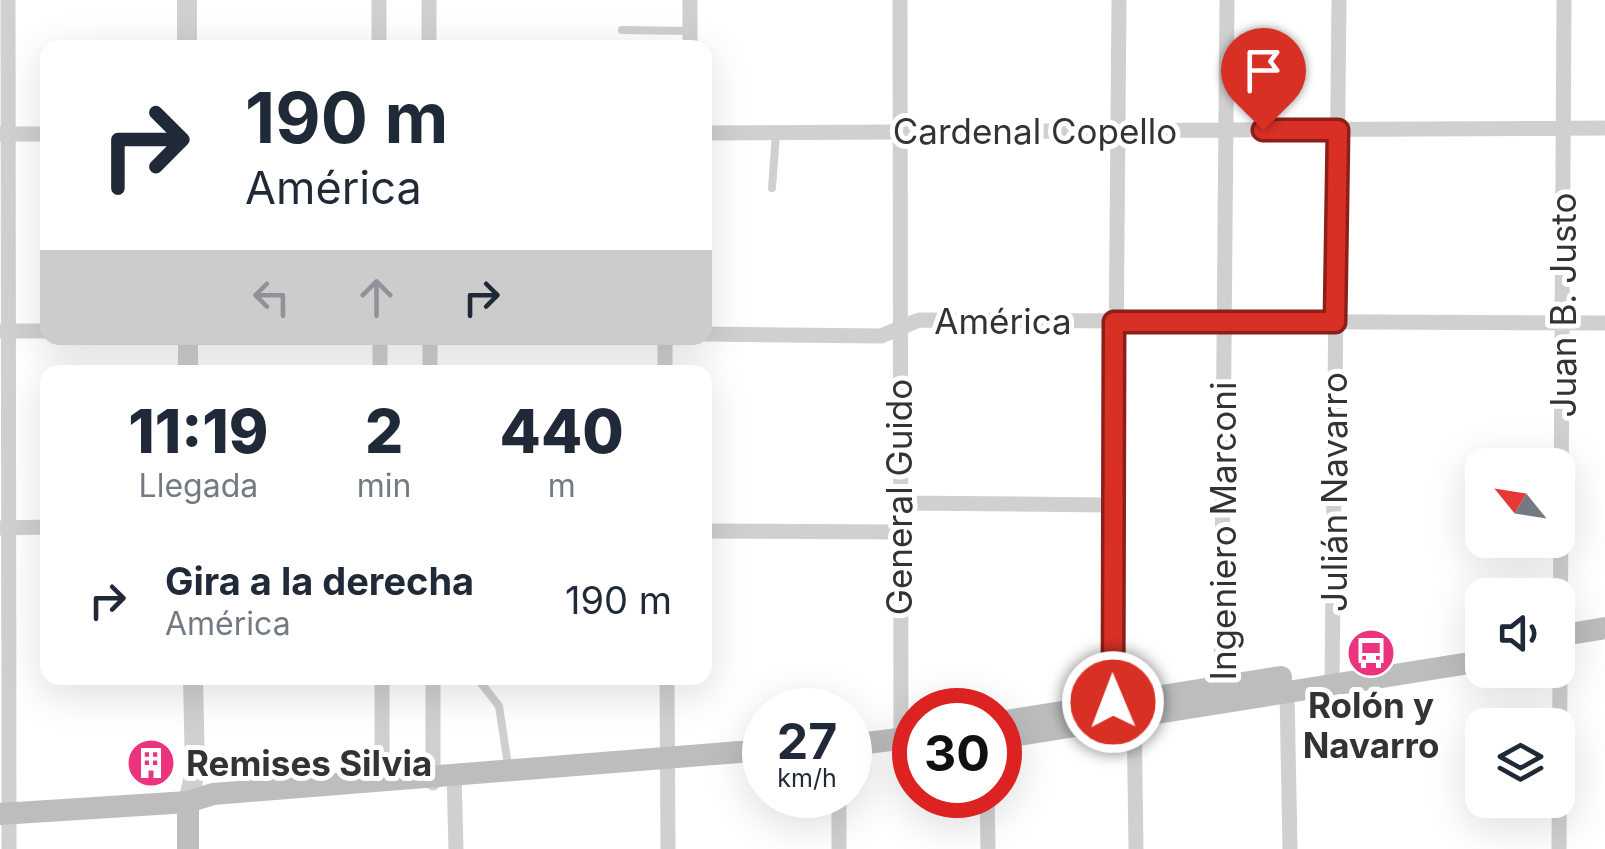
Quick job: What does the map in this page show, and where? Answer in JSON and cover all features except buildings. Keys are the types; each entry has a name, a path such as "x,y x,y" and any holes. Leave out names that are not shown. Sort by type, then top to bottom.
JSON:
{"main road":[{"path":"1575,637 1605,628"},
{"path":"1575,642 1605,643"},
{"path":"1221,694 1287,692 1333,677 1465,650"},
{"path":"1022,719 1465,663"},
{"path":"1022,733 1123,708"},
{"path":"4,813 188,802 213,794 382,779 444,780 742,753"},
{"path":"188,802 214,809 509,769 742,763"},
{"path":"188,802 188,849"}],"street":[{"path":"8,0 4,134 4,813 9,849"},
{"path":"187,0 187,40"},
{"path":"379,0 379,40"},
{"path":"429,0 429,40"},
{"path":"690,0 690,39"},
{"name":"General Guido","path":"900,0 898,532 905,688"},
{"path":"1119,0 1112,505 1123,708 1136,849"},
{"name":"Ingeniero Marconi","path":"1221,694 1227,0"},
{"name":"Julián Navarro","path":"1333,677 1338,0"},
{"name":"Juan B. Justo","path":"1560,578 1564,0"},
{"name":"Cardenal Copello","path":"712,133 1605,128"},
{"path":"4,134 40,134"},
{"name":"América","path":"712,334 882,336 919,320 1605,323"},
{"path":"4,331 40,331"},
{"path":"899,503 1112,505"},
{"path":"4,528 40,527"},
{"path":"712,531 898,532"},
{"path":"188,802 195,772 193,685"},
{"path":"382,685 382,779"},
{"path":"434,685 456,849"},
{"path":"667,685 668,849"},
{"name":"Juan B. Justo","path":"1559,849 1560,688"},
{"name":"Ingeniero Marconi","path":"1287,692 1290,849"},
{"path":"839,818 839,849"},
{"path":"987,818 988,849"}],"lane":[{"path":"622,30 690,39"},
{"path":"772,188 776,132"},
{"path":"483,685 499,706 509,769"}],"place":[{"name":"Rolón y Navarro","path":"1371,653"},
{"name":"Remises Silvia","path":"151,763"}],"route":[{"path":"1113,702 1114,322 1335,322 1338,130 1263,130"}]}
